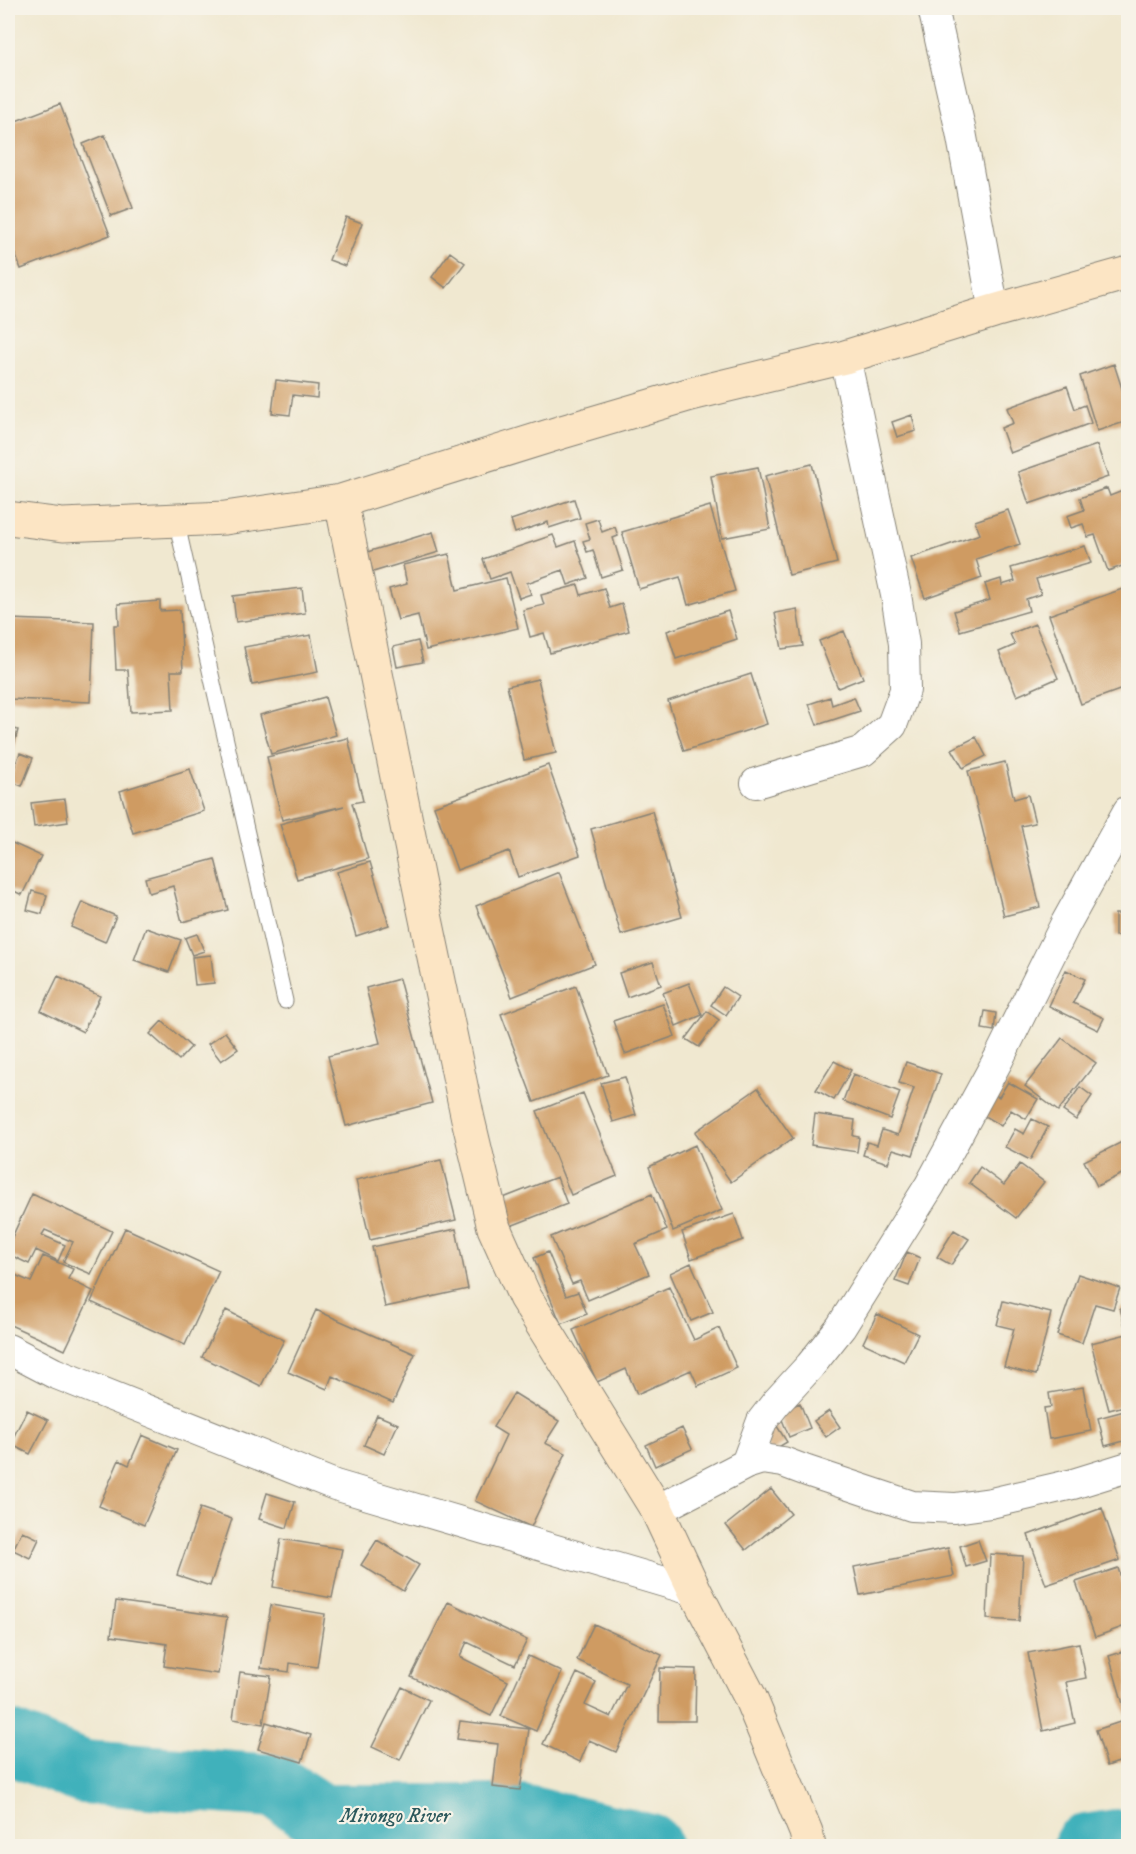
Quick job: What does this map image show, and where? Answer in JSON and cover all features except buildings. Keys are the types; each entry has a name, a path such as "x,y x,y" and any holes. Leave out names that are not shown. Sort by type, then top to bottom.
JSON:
{"street":[{"path":"933,8 961,132 994,311"},
{"path":"8,518 63,525 225,518 341,501 562,432 680,398 845,357 1128,273"},
{"path":"756,783 862,751 892,725 905,690 904,644 896,595 845,357"},
{"path":"341,501 429,935 468,1119 494,1227 525,1297 657,1510 695,1591 750,1697 808,1839"},
{"path":"746,1464 762,1421 842,1327 930,1185 999,1058 1066,923 1128,811"},
{"path":"8,1349 54,1373 335,1485 695,1591"},
{"path":"657,1510 746,1464 762,1459 783,1462 912,1506 955,1509 1073,1484 1128,1467"}],"lane":[{"path":"176,520 285,1001"}],"waterway":[{"name":"Mirongo River","path":"8,1742 83,1772 275,1786 321,1816 521,1816 650,1846"},
{"name":"Mirongo River","path":"1085,1846 1116,1841 1128,1844"}]}
